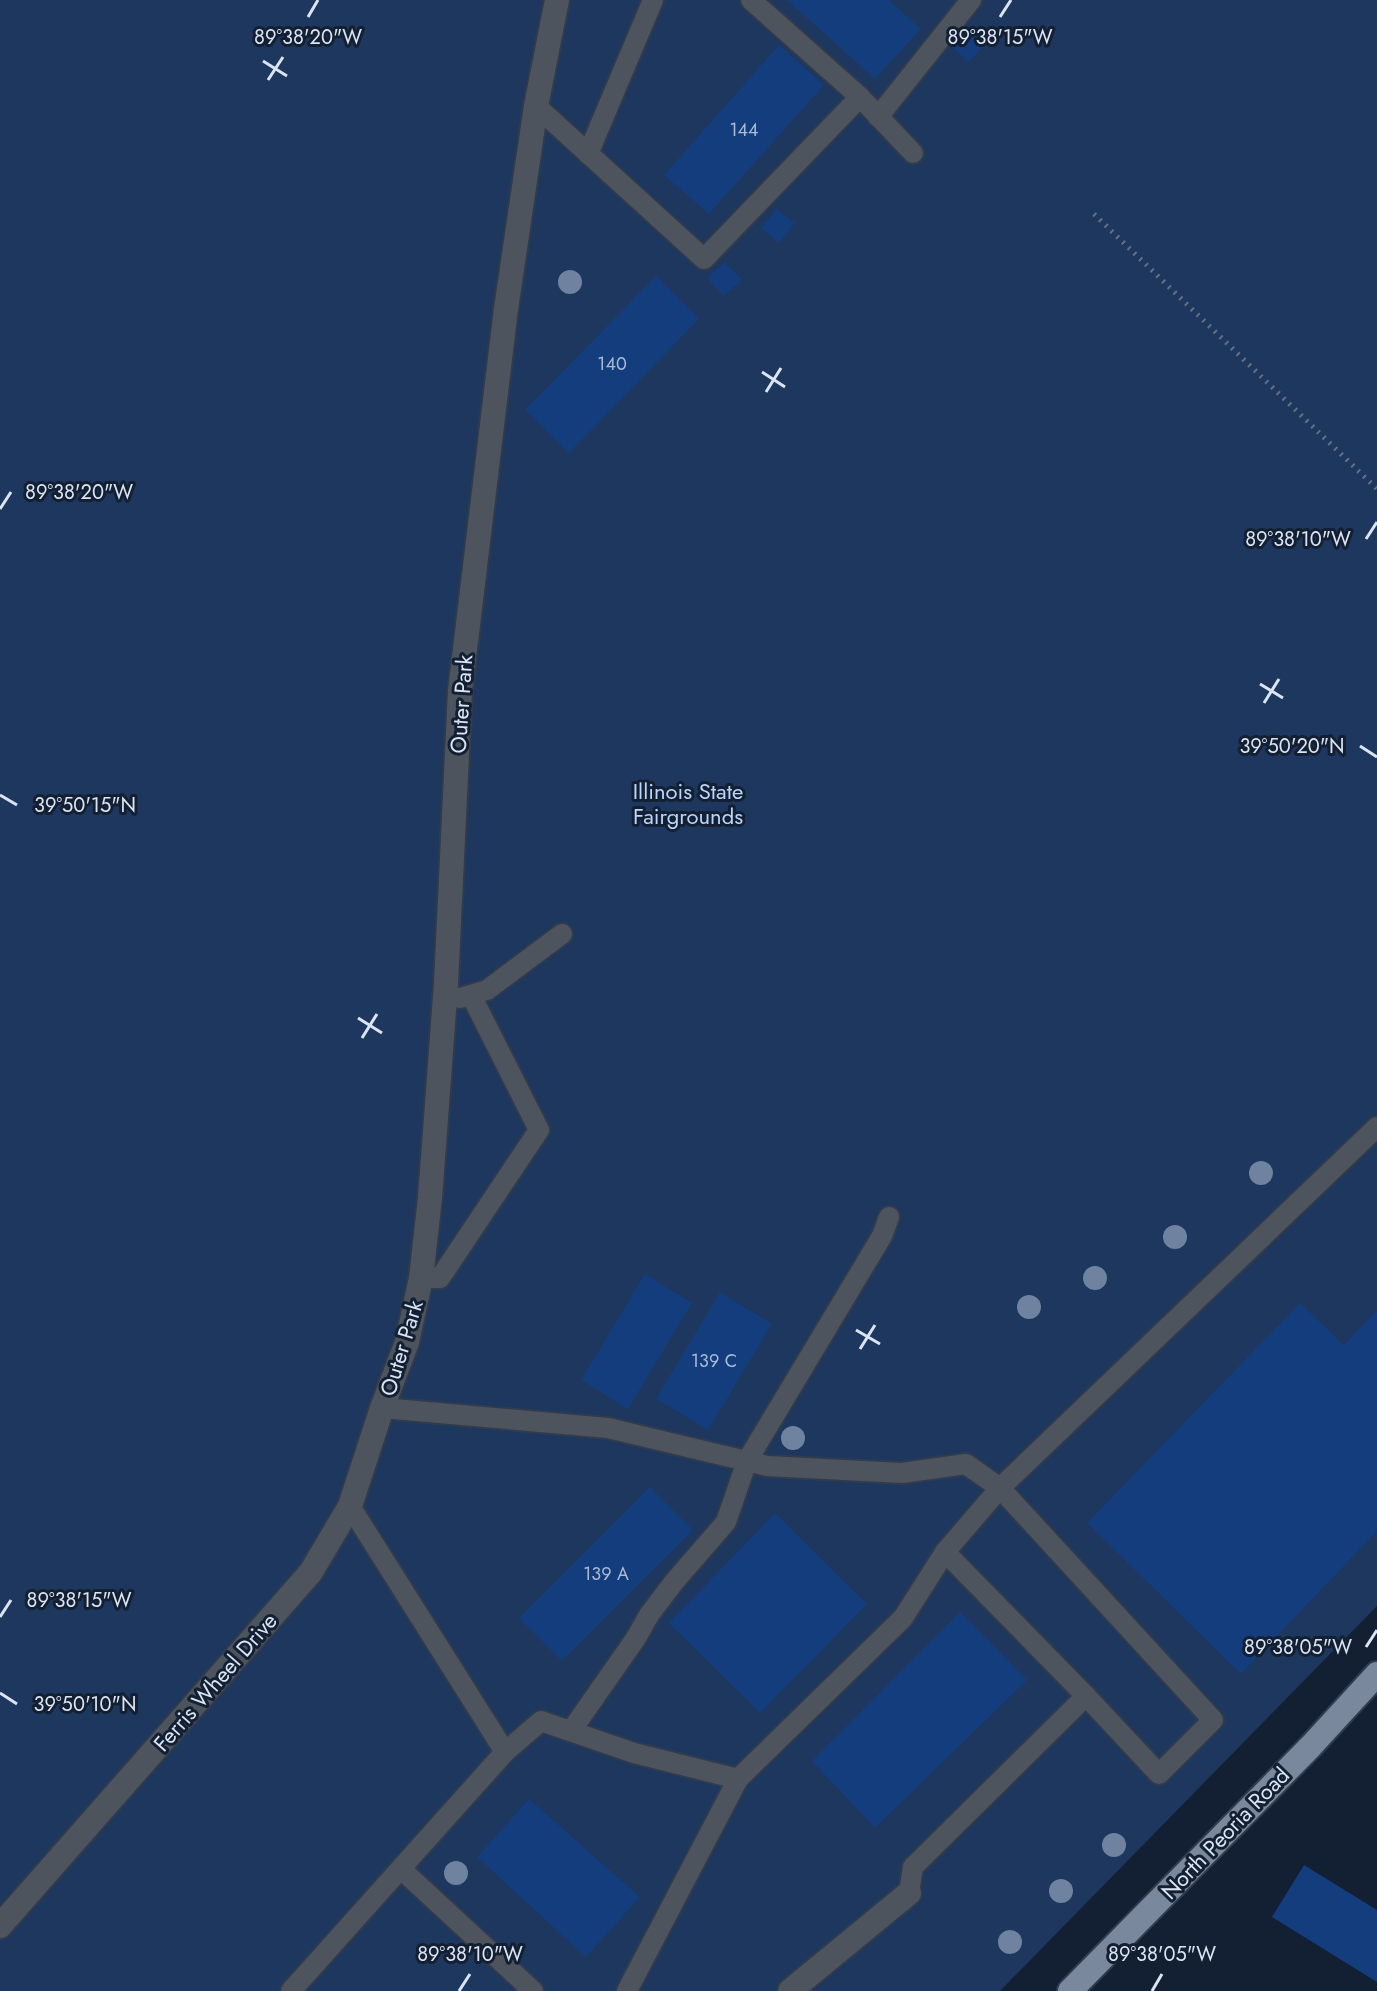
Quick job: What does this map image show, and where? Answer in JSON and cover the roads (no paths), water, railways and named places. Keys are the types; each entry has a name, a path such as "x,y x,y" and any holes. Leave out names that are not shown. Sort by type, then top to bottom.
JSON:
{"main road":[{"name":"North Peoria Road","path":"1070,1991 1311,1746 1377,1674"}],"street":[{"name":"Outer Park","path":"382,1408 407,1342 421,1278 445,1003 460,691 506,309 536,106 557,0"},
{"name":"Ferris Wheel Drive","path":"0,1926 311,1572 350,1506 382,1408"},
{"path":"790,1991 909,1893"}],"lane":[{"path":"588,154 653,0"},
{"path":"751,0 860,97 913,153"},
{"path":"878,117 971,0"},
{"path":"536,106 704,259 860,97"},
{"path":"445,1003 487,990 562,934"},
{"path":"421,1278 440,1278 539,1130 471,995"},
{"path":"627,1991 738,1779 903,1618 945,1552 1000,1488 1377,1127"},
{"path":"571,1731 649,1615 726,1522 747,1461 882,1236 889,1217"},
{"path":"382,1408 608,1428 767,1466 902,1473 966,1464 1000,1488 1213,1720 1159,1774 945,1552"},
{"path":"350,1506 505,1752"},
{"path":"909,1893 913,1867 1086,1696"},
{"path":"291,1991 505,1752 541,1721 634,1753 738,1779"},
{"path":"401,1869 533,1991"}],"park label":[{"name":"Illinois State Fairgrounds","path":"688,804"}]}
